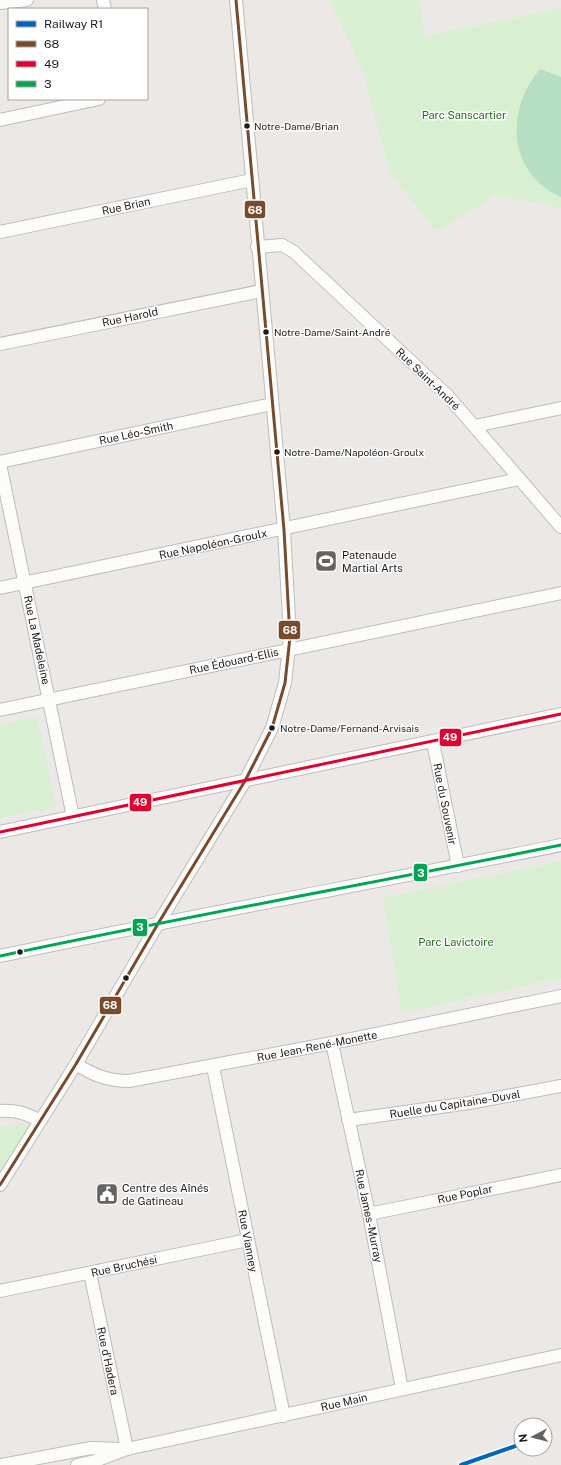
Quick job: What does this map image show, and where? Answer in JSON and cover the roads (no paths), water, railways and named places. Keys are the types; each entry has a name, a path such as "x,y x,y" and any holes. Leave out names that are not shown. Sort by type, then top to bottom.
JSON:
{"street":[{"path":"0,3 27,0"},
{"path":"0,1185 76,1064 159,922 245,781 266,743 278,712 285,683 290,650 284,530 257,247 236,0"},
{"path":"0,120 94,100"},
{"name":"Rue Brian","path":"0,232 252,180"},
{"name":"Rue Saint-André","path":"257,247 282,245 294,252 358,313 432,379 561,527"},
{"name":"Rue Harold","path":"0,344 261,291"},
{"name":"Rue Léo-Smith","path":"0,463 272,404"},
{"path":"474,426 561,408"},
{"name":"Rue La Madeleine","path":"0,463 73,817"},
{"name":"Rue Napoléon-Groulx","path":"0,588 284,530 519,479"},
{"name":"Rue Édouard-Ellis","path":"0,710 561,593"},
{"path":"0,832 561,714"},
{"name":"Rue du Souvenir","path":"433,742 458,866"},
{"path":"0,956 159,922 458,866 561,845"},
{"name":"Rue Jean-René-Monette","path":"76,1064 91,1074 109,1080 128,1081 332,1043 561,996"},
{"name":"Rue James-Murray","path":"332,1043 369,1214 402,1389"},
{"name":"Rue Vianney","path":"213,1066 284,1416"},
{"name":"Ruelle du Capitaine-Duval","path":"348,1120 469,1103 561,1086"},
{"path":"0,1111 14,1110 25,1113 40,1121"},
{"name":"Rue Poplar","path":"369,1214 561,1174"},
{"name":"Rue Bruchési","path":"0,1291 248,1240"},
{"name":"Rue d'Hadera","path":"90,1273 127,1449"},
{"name":"Rue Main","path":"77,1465 95,1462 127,1449 561,1355"},
{"name":"Rue Main","path":"2,1465 91,1448 127,1449"}],"rail line":[{"name":"R1","path":"461,1465 513,1447"}],"place":[{"name":"Notre-Dame/Brian","path":"247,126"},
{"name":"Notre-Dame/Saint-André","path":"266,332"},
{"name":"Notre-Dame/Napoléon-Groulx","path":"277,452"},
{"name":"Patenaude Martial Arts","path":"326,561"},
{"name":"Notre-Dame/Fernand-Arvisais","path":"272,728"},
{"name":"Centre des Aînés de Gatineau","path":"107,1194"}],"park label":[{"name":"Parc Sanscartier","path":"464,115"},
{"name":"Parc Lavictoire","path":"456,942"}]}
